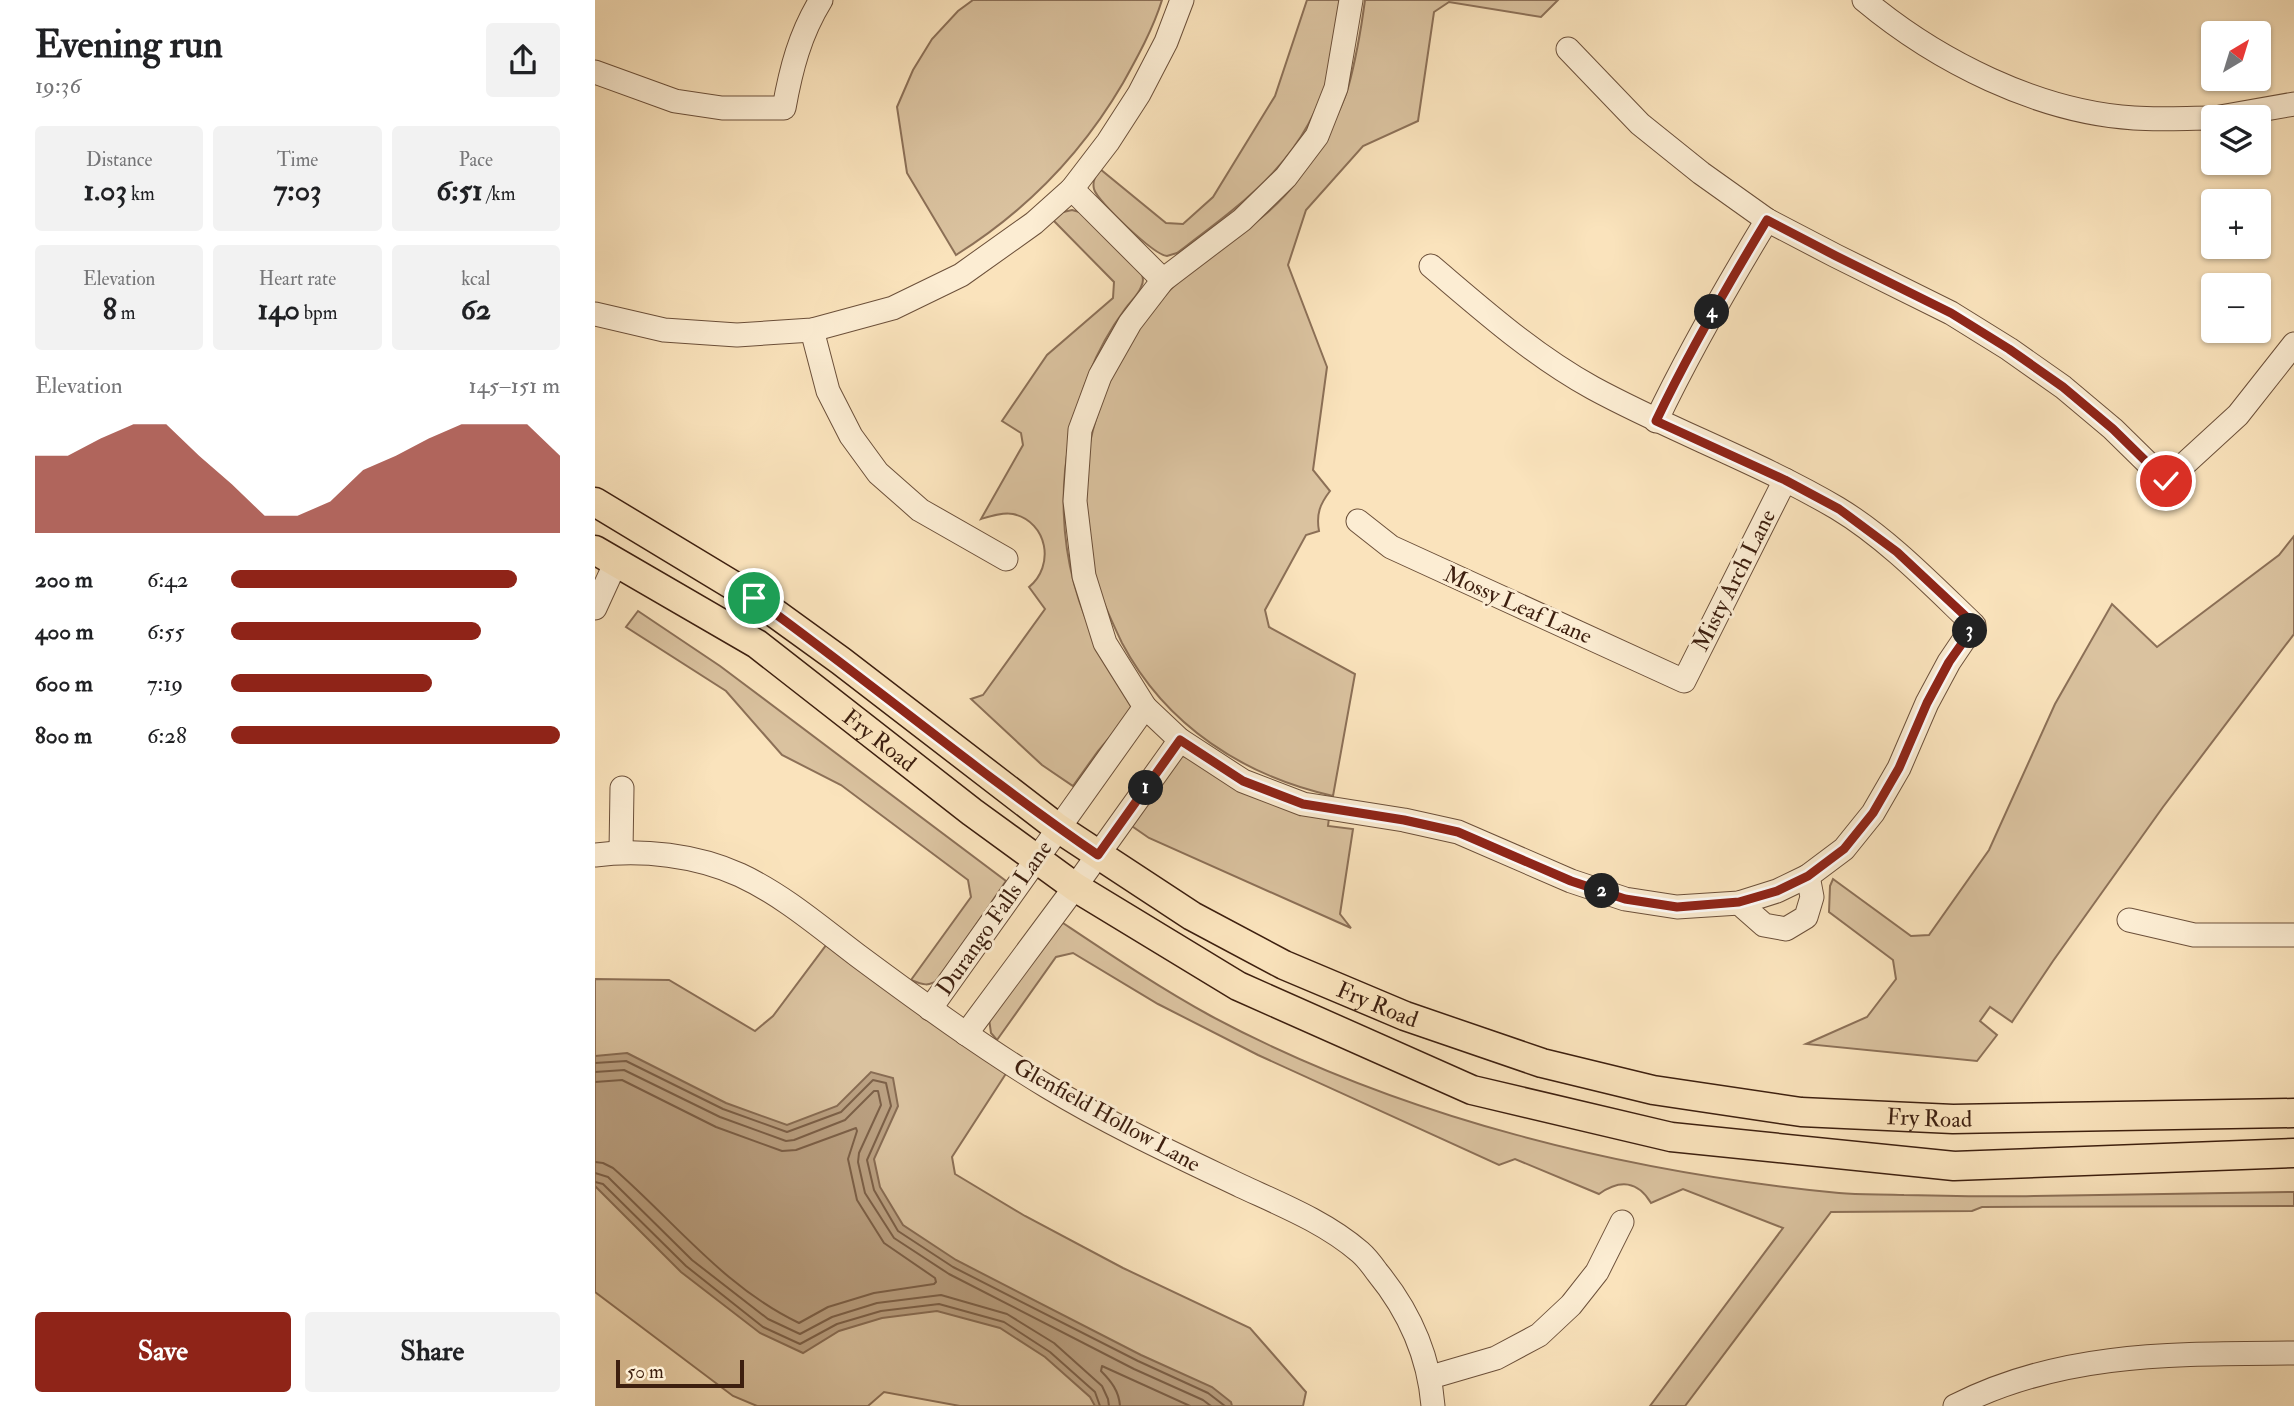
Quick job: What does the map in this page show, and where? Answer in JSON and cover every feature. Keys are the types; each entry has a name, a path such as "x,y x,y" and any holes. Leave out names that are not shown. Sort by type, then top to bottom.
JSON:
{"main road":[{"name":"Fry Road","path":"595,502 754,598 841,661 1058,828 1192,916 1296,970 1405,1016 1542,1063 1653,1090 1801,1112 1954,1119 2294,1113"},
{"name":"Fry Road","path":"606,556 757,644 971,812 1075,887 1238,986 1472,1090 1671,1137 1954,1166 2294,1153"}],"street":[{"path":"595,72 675,101 722,108 784,108 792,65 809,20 821,0"},
{"path":"595,314 664,330 725,335 812,330 893,308 961,275 1034,223 1072,189 1108,142 1139,94 1166,42 1182,0"},
{"path":"1351,0 1336,88 1317,136 1286,177 1242,220 1163,280 1130,323 1100,376 1080,430 1075,501 1084,576 1105,643 1145,707 1180,740 1243,781 1303,804 1404,820 1458,832 1571,881 1625,899 1677,907 1739,902 1777,891 1808,876 1844,849 1873,813 1899,768 1927,703 1949,662 1975,625 1897,552 1839,509 1785,480 1656,421 1590,386 1517,339 1431,266"},
{"path":"1864,0 1885,18 1947,59 2014,89 2071,108 2133,118 2201,118"},
{"path":"1568,49 1640,124 1700,173 1767,220 1951,313 2009,349 2113,429 2166,481 2238,415 2294,344"},
{"path":"2271,108 2294,104"},
{"path":"1072,189 1163,280"},
{"path":"1656,421 1705,324 1767,220"},
{"path":"812,330 828,391 851,436 878,473 920,510 1006,559"},
{"name":"Misty Arch Lane","path":"1684,681 1785,480"},
{"name":"Mossy Leaf Lane","path":"1358,521 1391,547 1684,681"},
{"path":"595,608 606,556"},
{"name":"Durango Falls Lane","path":"930,1009 1145,707"},
{"name":"Durango Falls Lane","path":"966,1034 1180,740"},
{"path":"621,851 622,788"},
{"name":"Glenfield Hollow Lane","path":"595,855 621,851 685,858 742,876 789,904 930,1009 1049,1088 1325,1226 1363,1254 1390,1288 1414,1327 1431,1377 1433,1406"},
{"path":"1739,902 1764,925 1786,929 1806,917 1812,897 1808,876"},
{"path":"2129,920 2194,935 2294,935"},
{"path":"1431,1377 1496,1358 1539,1335 1571,1305 1597,1272 1622,1222"},
{"path":"1955,1406 1983,1392 2038,1374 2102,1360 2167,1354 2294,1353"}],"shaded area":[{"path":"973,0 1162,0 1140,53 1089,134 1029,200 1006,220 956,255 907,173 897,107 913,70 932,39 958,11"},
{"path":"1307,0 1342,0 1330,70 1320,101 1306,128 1271,175 1227,215 1177,253 1167,256 1160,253 1127,227 1097,195 1094,181 1097,174 1100,169 1166,223 1183,224 1213,197 1275,96"},
{"path":"1365,0 1558,0 1541,17 1449,2 1434,12 1418,121 1363,146 1306,210 1288,265 1327,367 1313,470 1330,491 1320,509 1319,531 1306,535 1265,610 1269,627 1355,674 1333,796 1300,787 1239,761 1185,723 1140,673 1122,643 1097,585 1085,512 1085,479 1089,449 1106,390 1134,336 1151,312 1184,277 1269,212 1284,197 1326,136 1348,88"},
{"path":"1072,210 1083,213 1139,267 1143,279 1140,290 1115,324 1093,365 1077,408 1069,442 1064,513 1074,582 1100,649 1131,699 1126,718 1073,786 1042,765 971,699 983,695 1045,609 1029,587 1037,578 1045,557 1044,546 1034,526 1013,514 981,519 1023,445 1021,433 1002,421 1047,355 1113,298 1114,282 1052,219 1059,213"},
{"path":"2294,536 2294,634 2163,807 2012,1022 1990,1007 1980,1021 1997,1035 1977,1061 1806,1044 1867,1017 1896,979 1893,960 1829,912 1830,886 1833,879 1911,936 1929,935 1989,850 2055,704 2112,604 2157,647 2279,555"},
{"path":"638,611 720,666 1006,881 939,979 926,984 911,980 971,897 968,880 841,785 782,755 726,691 626,627"},
{"path":"1183,756 1329,818 1328,826 1353,829 1340,914 1351,928 1149,838 1126,822 1173,760"},
{"path":"1057,919 1191,1005 1284,1052 1360,1084 1437,1111 1516,1135 1597,1155 1758,1184 1847,1194 2002,1196 2294,1192 2294,1206 1982,1207 1972,1211 1831,1212 1685,1406 1650,1406 1783,1228 1683,1189 1651,1203 1640,1190 1628,1185 1614,1186 1599,1194 1515,1159 1499,1165 1258,1055 1158,1004 1073,953 1056,957 997,1040 991,1033 989,1019"},
{"path":"827,944 1007,1072 952,1157 955,1174 1025,1216 1123,1268 1250,1328 1306,1392 1303,1406 960,1406 884,1392 868,1406 757,1406 733,1396 595,1292 595,979 669,980 755,1031 773,1016"}],"water":[{"path":"627,1053 726,1103 787,1125 837,1106 871,1072 893,1078 898,1106 874,1159 880,1187 903,1225 956,1260 1141,1355 1212,1387 1231,1402 1232,1406 1095,1406 1090,1397 1045,1357 1000,1328 937,1311 882,1318 839,1331 803,1353 760,1333 681,1272 595,1186 595,1056"}],"route":[{"path":"754,598 841,661 1058,828 1098,855 1180,740 1243,781 1303,804 1404,820 1458,832 1571,881 1625,899 1677,907 1739,902 1777,891 1808,876 1844,849 1873,813 1899,768 1927,703 1949,662 1975,625 1897,552 1839,509 1785,480 1656,421 1718,301 1767,220 1951,313 2009,349 2063,387 2113,429 2166,481"}]}
